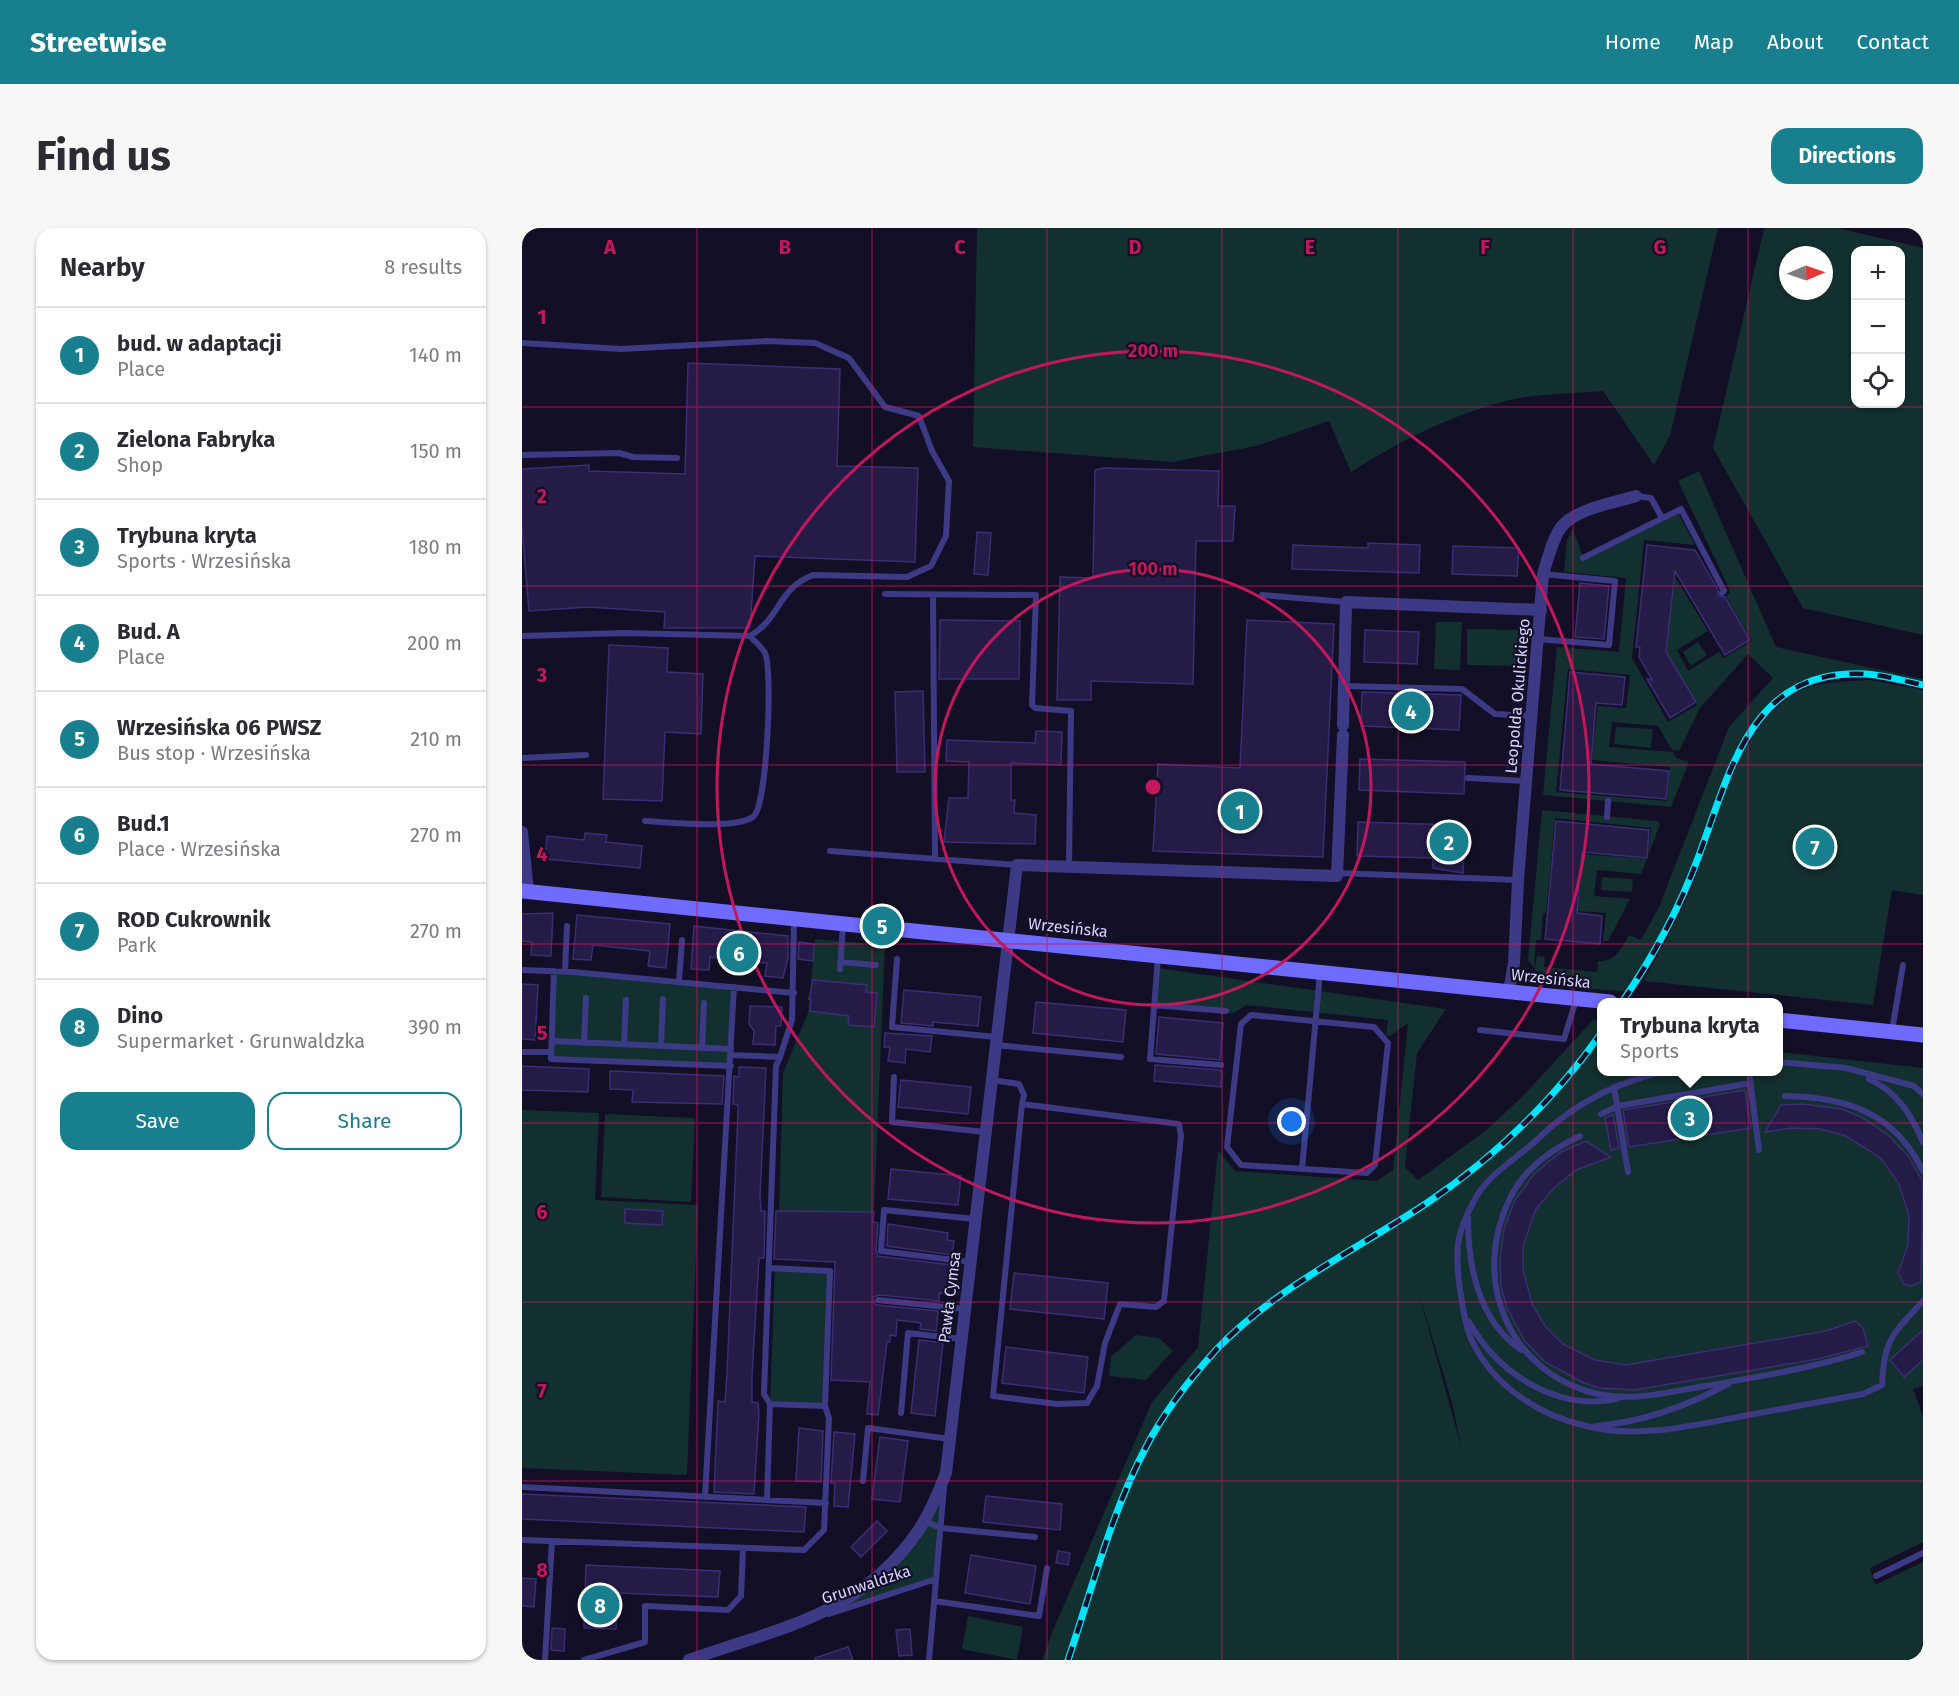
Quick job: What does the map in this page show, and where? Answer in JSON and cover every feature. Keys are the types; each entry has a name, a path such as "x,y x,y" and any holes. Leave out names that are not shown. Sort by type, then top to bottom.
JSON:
{"street":[{"path":"1541,610 1543,574 1555,538 1563,526 1574,516 1636,496"},
{"path":"1017,865 1337,876 1346,602"},
{"name":"Leopolda Okulickiego","path":"1346,602 1541,610 1518,880 1514,963 1509,991"},
{"path":"522,832 525,891"},
{"name":"Pawła Cymsa","path":"946,1473 1017,865"},
{"name":"Wrzesińska","path":"525,891 1597,1001"},
{"path":"1783,1020 1923,1035"},
{"name":"Grunwaldzka","path":"689,1660 806,1621 851,1597 883,1572 924,1521 946,1473"}],"lane":[{"path":"522,343 621,349 767,341 815,343 849,358 885,407 919,416 932,451 949,481 946,536 931,566 907,577 813,575 800,580 788,590 761,629 750,636 625,633 522,636"},
{"path":"522,455 619,453 633,457 676,458"},
{"path":"1636,496 1651,498 1662,518"},
{"path":"1583,558 1681,509 1724,591 1722,593"},
{"path":"1538,639 1610,645 1615,581 1543,574"},
{"path":"885,594 1036,595 1032,705 1035,708 1071,711 1069,866"},
{"path":"933,595 935,858"},
{"name":"Leopolda Okulickiego","path":"1262,595 1346,602"},
{"path":"645,821 718,823 743,821 754,815 763,798 766,770 767,678 766,654 750,636"},
{"path":"1344,686 1462,689 1495,714 1532,716"},
{"path":"522,758 586,755"},
{"path":"1468,778 1526,781"},
{"path":"1606,817 1608,801"},
{"path":"830,851 1017,865"},
{"path":"1338,873 1518,880"},
{"path":"767,1500 770,1404 764,1394 776,1066 792,1020 794,917"},
{"path":"840,969 844,922"},
{"path":"565,972 567,926"},
{"path":"679,982 682,940"},
{"path":"1158,955 1150,1059 1221,1065"},
{"path":"897,959 892,1027 1121,1057"},
{"path":"840,962 876,965"},
{"path":"1892,1032 1903,965"},
{"path":"522,970 794,993"},
{"path":"551,1056 554,971"},
{"path":"1302,1169 1320,972"},
{"path":"705,1497 734,987"},
{"path":"584,1043 586,998"},
{"path":"661,1046 663,999"},
{"path":"1480,1030 1564,1039 1576,999"},
{"path":"624,1044 626,1000"},
{"path":"702,1048 704,1003"},
{"path":"1154,1005 1226,1011"},
{"path":"1251,1015 1374,1027 1388,1043 1375,1165 1367,1173 1302,1169 1240,1165 1227,1147 1241,1024 1251,1015"},
{"path":"552,1041 702,1048 780,1057"},
{"path":"522,1052 551,1056 731,1066"},
{"path":"1783,1062 1846,1068 1914,1086 1923,1094"},
{"path":"1846,1068 1888,1088 1915,1123 1923,1142"},
{"path":"1647,1076 1614,1087 1574,1108 1498,1172 1475,1199 1468,1217 1459,1230 1457,1242 1463,1311 1472,1342 1486,1363 1519,1397 1538,1409 1587,1426 1637,1432 1710,1422 1863,1394 1882,1385 1883,1363 1889,1339 1923,1301"},
{"path":"1749,1076 1759,1150"},
{"path":"894,1077 892,1122 985,1132"},
{"path":"991,1080 1019,1084 1023,1095 1022,1104 993,1396 1057,1404 1087,1403 1097,1386 1105,1343 1120,1304 1156,1307 1164,1301 1180,1136 1179,1125 1022,1104"},
{"path":"1601,1114 1618,1106 1750,1083"},
{"path":"1614,1087 1628,1172"},
{"path":"1785,1096 1844,1102 1872,1114 1898,1134 1923,1171"},
{"path":"1524,1351 1505,1320 1495,1290 1493,1271 1497,1235 1510,1197 1518,1185 1547,1155 1580,1136"},
{"path":"970,1262 881,1251 884,1210 975,1219"},
{"path":"1468,1217 1470,1256 1478,1293 1505,1335 1544,1369 1569,1383 1593,1393 1622,1398"},
{"path":"522,1540 804,1550 824,1530 829,1418 825,1406 830,1271 769,1268"},
{"path":"878,1300 965,1309"},
{"path":"1463,1311 1475,1332 1490,1350 1516,1374 1547,1394 1582,1403 1735,1381 1830,1362 1862,1353"},
{"path":"901,1413 909,1333 961,1339"},
{"path":"1587,1426 1623,1424 1662,1413 1702,1398 1735,1381"},
{"path":"770,1404 825,1406"},
{"path":"863,1481 868,1428 950,1439"},
{"name":"Pawła Cymsa","path":"929,1660 946,1473"},
{"path":"522,1487 826,1503"},
{"path":"924,1521 941,1528 1035,1537"},
{"path":"545,1660 552,1541"},
{"path":"584,1660 645,1642 645,1606 728,1610 741,1596 743,1549"},
{"path":"1876,1576 1923,1553"},
{"path":"934,1601 1039,1616 1047,1568"},
{"name":"Grunwaldzka","path":"806,1621 936,1579"}],"green space":[{"path":"977,228 1718,228 1670,436 1654,465 1603,391 1529,396 1485,407 1426,430 1351,472 1329,421 1256,446 1171,462 973,447"},
{"path":"1837,228 1923,248 1923,635 1803,608 1713,448 1764,229"},
{"path":"1699,471 1776,647 1923,679 1923,685 1865,674 1826,677 1794,689 1770,708 1750,732 1734,761 1683,894 1629,992 1529,983 1525,976 1542,978 1528,960 1542,810 1657,821 1660,824 1648,856 1651,828 1555,818 1546,913 1543,913 1541,940 1536,940 1534,966 1537,956 1545,957 1544,967 1597,972 1598,961 1614,957 1629,935 1641,940 1659,907 1729,727 1773,678 1748,654 1700,708 1679,751 1672,750 1658,726 1612,722 1609,747 1673,752 1676,758 1689,762 1671,807 1543,795 1557,647 1619,652 1626,578 1564,572 1567,540 1573,529 1583,557 1677,511 1695,545 1644,540 1632,658 1668,722 1697,705 1666,652 1675,577 1708,631 1677,650 1688,671 1719,652 1724,658 1752,641 1726,596 1730,593 1728,586 1678,481","holes":["1568,669 1630,675 1626,708 1598,706 1592,760 1670,767 1667,801 1556,792"]},
{"path":"1436,622 1462,622 1460,670 1434,669"},
{"path":"1467,629 1523,630 1523,666 1467,665"},
{"path":"1698,642 1707,655 1691,666 1683,652"},
{"path":"1870,680 1923,690 1923,895 1892,890 1873,1005 1644,981 1688,896 1728,787 1754,735 1771,713 1791,696 1801,691 1820,684"},
{"path":"1616,727 1653,729 1651,748 1614,744"},
{"path":"1583,854 1647,859 1641,874 1597,870 1594,896 1630,899 1608,941 1603,941 1606,913 1578,911"},
{"path":"1602,877 1633,879 1632,892 1601,890"},
{"path":"815,939 885,945 874,1212 779,1211 783,1073 808,1013"},
{"path":"1157,968 1446,1009 1417,1053 1405,1167 1418,1180 1484,1132 1522,1097 1594,1019 1597,1022 1597,1076 1783,1076 1783,1052 1923,1068 1923,1386 1913,1389 1923,1416 1923,1542 1870,1568 1875,1585 1923,1562 1923,1660 1042,1660 1152,1402 1198,1347 1218,1150 1235,1171 1377,1181 1393,1170 1408,1023 1390,1036 1386,1035 1388,1020 1246,1005 1234,1013 1154,1005","holes":["1418,1291 1452,1402 1461,1446"]},
{"path":"554,971 734,987 731,1066 551,1059"},
{"path":"522,1110 599,1113 595,1200 698,1205 687,1475 522,1468"},
{"path":"605,1114 695,1118 691,1202 601,1197"},
{"path":"775,1268 830,1271 825,1406 770,1404"},
{"path":"1136,1335 1159,1338 1173,1351 1146,1380 1109,1376 1111,1357"},
{"path":"946,1473 936,1579 806,1621 851,1597 918,1531"},
{"path":"968,1616 1023,1627 1017,1660 962,1649"}],"building":[{"path":"688,363 840,369 837,466 918,468 915,562 755,556 750,628 664,628 665,612 588,607 529,611 522,528 522,469 589,465 589,471 685,474"},
{"path":"1104,468 1219,471 1218,506 1235,506 1233,541 1196,541 1193,684 1091,681 1091,700 1057,700 1060,577 1093,578 1095,470"},
{"path":"977,532 991,533 988,575 974,574"},
{"path":"1368,543 1420,545 1419,573 1292,569 1293,545 1368,548"},
{"path":"1647,545 1695,550 1718,590 1718,596 1725,597 1750,640 1725,655 1675,571 1666,652 1696,702 1670,718 1647,679 1652,680 1639,657 1640,647 1636,647"},
{"path":"1453,546 1519,548 1517,576 1452,574"},
{"path":"1580,583 1609,586 1604,639 1575,637"},
{"path":"940,620 1020,621 1019,679 939,679"},
{"path":"1247,620 1334,624 1323,857 1153,851 1158,764 1240,768"},
{"path":"1365,630 1419,632 1417,664 1364,662"},
{"path":"609,645 668,648 667,672 703,674 701,734 665,732 662,801 603,799"},
{"path":"1570,672 1625,677 1622,705 1596,703 1591,764 1669,771 1666,799 1560,790"},
{"path":"923,691 925,772 897,772 895,692"},
{"path":"1362,692 1461,695 1459,730 1361,726"},
{"path":"1036,731 1062,732 1061,765 1011,763 1011,800 1015,800 1014,813 1036,815 1035,844 944,842 949,798 968,798 969,762 946,761 947,740 1035,743"},
{"path":"1360,759 1465,762 1464,794 1359,790"},
{"path":"1556,821 1649,830 1647,858 1582,852 1577,913 1602,916 1600,944 1545,939"},
{"path":"1358,822 1457,825 1457,833 1465,833 1463,873 1433,868 1433,858 1357,856"},
{"path":"585,833 607,835 606,842 642,846 640,868 545,859 547,836 584,840"},
{"path":"553,913 551,956 531,955 532,942 522,941 522,914"},
{"path":"577,915 670,924 666,968 648,966 650,951 593,945 591,960 573,959"},
{"path":"694,926 788,936 788,958 783,978 765,976 767,963 710,957 709,970 691,969"},
{"path":"799,942 814,944 813,961 798,959"},
{"path":"813,980 867,985 866,992 877,993 874,1027 848,1025 849,1016 810,1011 811,999 809,999"},
{"path":"522,984 538,985 535,1040 522,1039"},
{"path":"904,990 981,997 978,1026 933,1022 933,1026 901,1023"},
{"path":"1036,1002 1126,1010 1123,1042 1033,1033"},
{"path":"750,1006 782,1007 781,1026 776,1026 775,1045 753,1044 754,1031 749,1024"},
{"path":"1159,1017 1223,1023 1220,1060 1156,1054"},
{"path":"885,1033 932,1036 930,1052 906,1049 905,1063 888,1061 890,1047 884,1047"},
{"path":"1155,1065 1220,1070 1222,1072 1221,1087 1154,1081"},
{"path":"522,1066 589,1069 588,1092 522,1090"},
{"path":"739,1067 766,1068 760,1196 761,1211 765,1211 764,1258 759,1258 752,1375 752,1402 758,1403 759,1413 754,1494 714,1492 718,1401 725,1402 727,1374 738,1112 738,1105 733,1104 734,1076 739,1077"},
{"path":"610,1071 724,1076 722,1104 632,1102 633,1090 610,1089"},
{"path":"901,1080 971,1087 968,1114 898,1107"},
{"path":"1745,1090 1751,1128 1629,1147 1623,1110"},
{"path":"1802,1104 1842,1109 1861,1117 1887,1134 1908,1156 1923,1182 1921,1282 1911,1286 1904,1284 1898,1273 1908,1245 1909,1216 1899,1184 1881,1158 1846,1136 1821,1129 1791,1128 1765,1132 1781,1105"},
{"path":"1613,1114 1619,1148 1611,1150 1605,1118"},
{"path":"1586,1141 1611,1157 1576,1170 1554,1188 1536,1209 1523,1246 1523,1269 1532,1304 1545,1326 1563,1344 1595,1360 1626,1365 1826,1331 1855,1321 1863,1328 1868,1346 1818,1359 1634,1390 1600,1388 1584,1383 1545,1362 1525,1341 1507,1308 1501,1287 1500,1259 1504,1229 1515,1200 1535,1173 1561,1152"},
{"path":"891,1169 961,1176 958,1205 888,1199"},
{"path":"625,1209 663,1211 662,1225 625,1223"},
{"path":"776,1211 874,1212 873,1222 878,1223 876,1251 878,1256 952,1265 948,1294 939,1293 939,1301 879,1295 873,1297 877,1305 938,1311 936,1331 920,1329 921,1323 897,1320 896,1336 890,1335 890,1342 887,1342 878,1415 867,1414 870,1382 831,1380 835,1262 774,1259"},
{"path":"888,1224 948,1233 947,1240 954,1241 952,1255 887,1246"},
{"path":"1014,1273 1108,1283 1104,1319 1010,1309"},
{"path":"1923,1330 1923,1360 1904,1377 1890,1360"},
{"path":"919,1340 943,1343 935,1416 911,1413"},
{"path":"1006,1347 1088,1357 1084,1393 1002,1383"},
{"path":"799,1428 823,1431 821,1482 796,1481"},
{"path":"834,1432 855,1434 848,1507 834,1506 835,1483 831,1483"},
{"path":"880,1437 908,1441 900,1502 872,1499"},
{"path":"522,1494 806,1507 804,1532 522,1519"},
{"path":"986,1496 1062,1504 1060,1530 983,1522"},
{"path":"877,1521 887,1531 861,1557 851,1547"},
{"path":"1058,1551 1070,1553 1068,1565 1056,1563"},
{"path":"971,1555 1036,1566 1030,1604 965,1593"},
{"path":"586,1565 720,1571 718,1597 618,1593 616,1629 584,1628"},
{"path":"522,1578 536,1579 534,1607 522,1606"},
{"path":"552,1628 565,1629 564,1651 551,1650"},
{"path":"910,1629 912,1655 899,1656 896,1630"},
{"path":"848,1647 853,1660 815,1660 815,1658"}],"railway":[{"path":"1625,998 1655,950 1674,914 1735,761 1750,732 1770,707 1795,688 1826,677 1865,674 1923,685"},
{"path":"1068,1660 1122,1498 1161,1421 1205,1362 1238,1329 1289,1289 1427,1203 1500,1147 1564,1081 1597,1039"}],"place":[{"name":"Bud. A","path":"1411,711"},
{"name":"bud. w adaptacji","path":"1240,811"},
{"name":"Zielona Fabryka","path":"1449,842"},
{"name":"ROD Cukrownik","path":"1815,847"},
{"name":"Wrzesińska 06 PWSZ","path":"882,926"},
{"name":"Bud.1","path":"739,953"},
{"name":"Trybuna kryta","path":"1690,1118"},
{"name":"Dino","path":"600,1605"}]}
